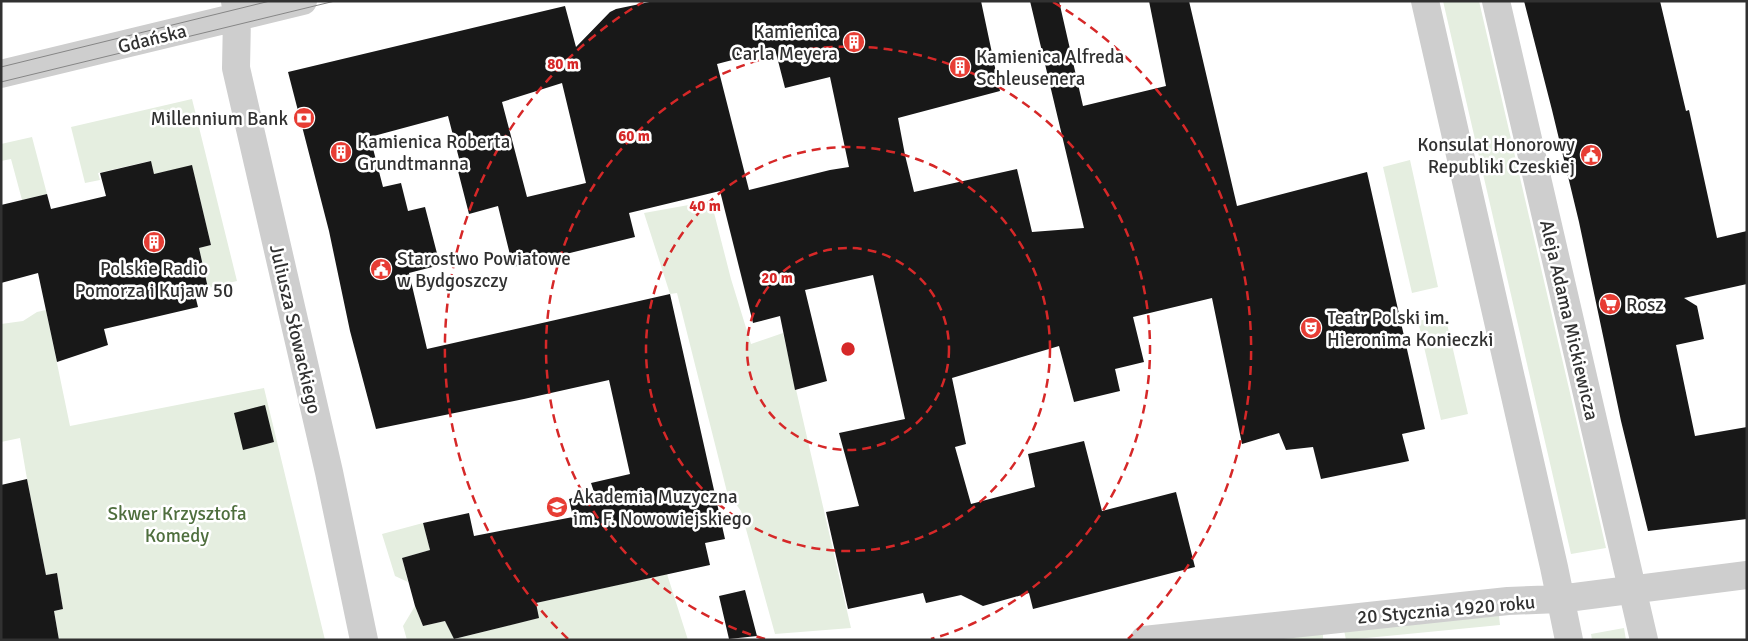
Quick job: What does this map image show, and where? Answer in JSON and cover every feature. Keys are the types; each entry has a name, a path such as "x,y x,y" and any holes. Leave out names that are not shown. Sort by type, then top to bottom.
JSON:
{"street":[{"name":"Gdańska","path":"1,74 236,9 303,1"},
{"path":"1425,1 1554,568 1568,640"},
{"name":"Aleja Adama Mickiewicza","path":"1496,1 1644,640"},
{"name":"Juliusza Słowackiego","path":"236,9 236,68 329,472 364,640"},
{"name":"20 Stycznia 1920 roku","path":"1144,640 1508,601 1559,599 1747,575"}],"green space":[{"path":"1443,1 1479,1 1606,548 1571,554"},
{"path":"192,99 237,281 208,288 199,248 211,245 192,166 154,174 150,161 98,173 100,180 85,183 71,127"},
{"path":"32,137 47,194 22,200 11,159 1,161 1,144"},
{"path":"1410,160 1438,287 1412,293 1383,167"},
{"path":"711,201 731,279 751,344 783,333 851,628 775,634 741,511 727,492 677,293 670,294 644,213"},
{"name":"Skwer Krzysztofa Komedy","path":"46,310 70,426 264,388 325,640 59,640 54,611 63,609 57,573 46,575 20,438 1,442 1,324 23,321 37,312"},
{"path":"1445,315 1468,414 1441,420 1418,321"},
{"path":"423,523 430,550 402,558 408,582 395,576 382,534"},
{"path":"667,574 688,640 407,640 403,626 415,606 423,626 445,621 455,639 538,618 536,603"},
{"path":"1499,616 1500,625 1346,640 1344,630"},
{"path":"1624,628 1626,640 1592,640 1591,634"},
{"path":"1323,633 1323,640 1250,640"}],"building":[{"path":"654,1 981,1 1000,91 898,118 905,155 914,192 1017,169 1032,232 1084,228 1030,1 1059,1 1083,106 1166,86 1149,1 1189,1 1237,206 1367,172 1425,429 1402,434 1409,461 1321,479 1313,447 1286,450 1279,433 1242,444 1212,298 1133,317 1144,362 1115,369 1120,391 1074,402 1059,346 952,378 966,444 955,447 971,504 1035,487 1028,454 1084,441 1102,511 1176,492 1195,567 1033,609 1029,593 983,606 961,595 926,603 923,593 848,609 826,512 859,506 839,433 905,419 873,275 805,290 827,381 795,390 780,316 753,323 720,191 629,213 635,237 513,267 498,206 469,214 458,171 462,170 448,116 370,137 383,187 401,183 408,211 425,207 440,265 409,273 427,349 670,294 725,539 705,543 710,565 536,603 539,618 454,639 445,621 423,626 415,606 402,558 430,550 423,523 469,513 474,536 573,517 569,499 594,492 591,483 630,474 609,380 376,429 350,331 329,231 288,72 565,6 576,47 610,12","holes":["775,49 785,88 830,77 849,167 749,190 717,64","562,83 586,183 527,197 502,102"]},
{"path":"1524,1 1660,1 1686,111 1689,110 1717,238 1747,231 1747,284 1684,298 1697,306 1704,339 1676,345 1695,436 1747,427 1747,519 1648,531 1621,421 1579,222"},
{"path":"151,161 154,174 192,165 211,245 199,248 208,288 194,291 198,307 104,329 108,345 57,362 38,273 1,283 1,205 47,194 51,209 106,196 100,173"},
{"path":"265,405 274,442 243,450 234,413"},
{"path":"27,479 46,575 57,573 63,609 54,611 59,640 1,640 1,485"},
{"path":"745,590 757,636 729,639 719,596"}],"tram line":[{"path":"1,67 270,1"},
{"path":"1,82 335,1"}],"place":[{"name":"Kamienica Carla Meyera","path":"854,42"},
{"name":"Kamienica Alfreda Schleusenera","path":"960,67"},
{"name":"Millennium Bank","path":"304,118"},
{"name":"Kamienica Roberta Grundtmanna","path":"341,152"},
{"name":"Konsulat Honorowy Republiki Czeskiej","path":"1591,155"},
{"name":"Polskie Radio Pomorza i Kujaw 50","path":"154,242"},
{"name":"Starostwo Powiatowe w Bydgoszczy","path":"381,269"},
{"name":"Rosz","path":"1610,304"},
{"name":"Teatr Polski im. Hieronima Konieczki","path":"1311,328"},
{"name":"Akademia Muzyczna im. F. Nowowiejskiego","path":"557,507"}]}
